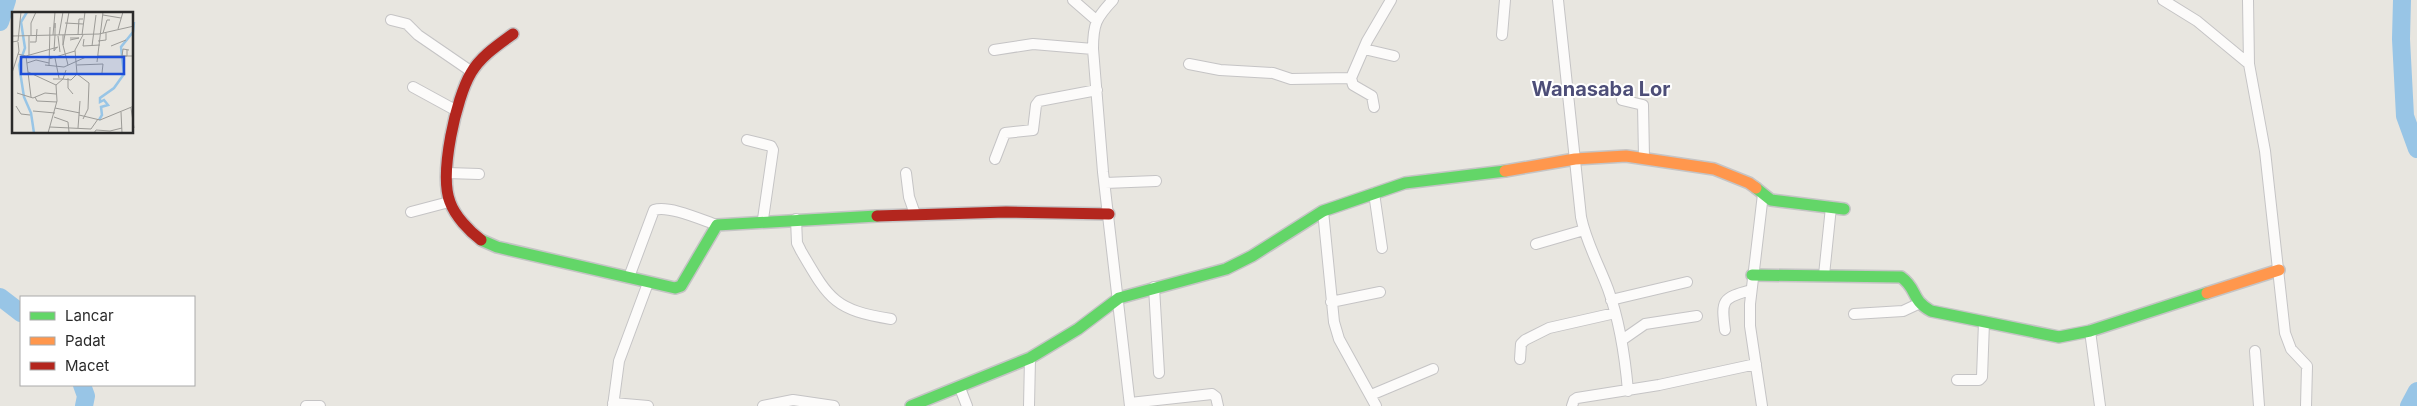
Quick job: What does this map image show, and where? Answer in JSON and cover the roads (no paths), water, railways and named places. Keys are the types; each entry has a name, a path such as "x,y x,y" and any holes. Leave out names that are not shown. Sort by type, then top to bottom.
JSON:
{"street":[{"path":"1073,0 1096,20"},
{"path":"1113,0 1096,20 1093,30 1093,49 1105,183 1130,405 1212,394 1216,396 1218,406"},
{"path":"1374,107 1372,96 1353,85 1351,78 1364,48 1391,0"},
{"path":"1502,35 1505,0"},
{"path":"1558,0 1584,230 1615,313 1622,340 1628,391"},
{"path":"2163,0 2189,16 2249,64"},
{"path":"2248,0 2249,64 2265,152 2285,333 2289,345 2307,366 2306,406"},
{"path":"391,20 407,24 418,35 472,72"},
{"path":"513,34 494,48 472,72 457,111 447,173 449,202 476,236 497,247 520,254 629,277 666,288 681,286 717,225"},
{"path":"994,50 1033,44 1093,49"},
{"path":"1364,48 1394,56"},
{"path":"1189,64 1220,70 1273,73 1291,79 1351,78"},
{"path":"413,87 457,111"},
{"path":"995,158 1005,133 1033,130 1036,105 1039,101 1097,90"},
{"path":"1622,100 1643,105 1644,157"},
{"path":"748,140 771,146 773,150 763,220"},
{"path":"911,406 960,388 1030,358 1078,329 1119,298 1226,269 1252,256 1323,210 1405,184 1490,174 1575,158 1609,156 1644,157 1714,169 1749,183 1775,201 1844,208"},
{"path":"447,173 479,174"},
{"path":"906,173 909,197 915,214"},
{"path":"1105,183 1156,181"},
{"path":"1374,193 1382,248"},
{"path":"1762,406 1750,326 1752,275 1763,194"},
{"path":"411,212 449,202"},
{"path":"1824,275 1831,207"},
{"path":"629,277 650,216 654,210 660,208 717,225 763,220 840,216 856,218 915,214 1006,212 1109,214"},
{"path":"1323,210 1331,302 1339,340 1376,406"},
{"path":"796,218 798,244 801,251 830,296 838,304 861,314 891,319"},
{"path":"1536,244 1584,230"},
{"path":"1752,275 1904,278 1909,283 1918,304 1931,311 2059,337 2090,330 2279,270"},
{"path":"1611,300 1686,282"},
{"path":"648,283 619,361 613,405 648,406"},
{"path":"1154,288 1159,373"},
{"path":"1725,330 1722,311 1725,300 1731,296 1751,290"},
{"path":"1331,302 1380,292"},
{"path":"1854,314 1903,311 1918,304"},
{"path":"1520,359 1521,344 1540,332 1615,313"},
{"path":"1622,340 1645,324 1697,316"},
{"path":"1956,380 1981,379 1984,322"},
{"path":"2090,330 2100,406"},
{"path":"2255,351 2259,406"},
{"path":"1029,406 1030,358"},
{"path":"1572,406 1577,398 1628,391 1756,364"},
{"path":"1371,395 1432,369"},
{"path":"960,388 968,406"},
{"path":"763,406 793,400 834,406"},
{"path":"306,406 320,406"}],"waterway":[{"path":"0,22 7,0"},
{"path":"2402,0 2401,39 2405,116 2417,149"},
{"path":"0,297 20,312"},
{"path":"82,386 86,396 84,406"},
{"path":"2409,406 2417,391"}],"district":[{"name":"Wanasaba Lor","path":"1601,89"}]}
